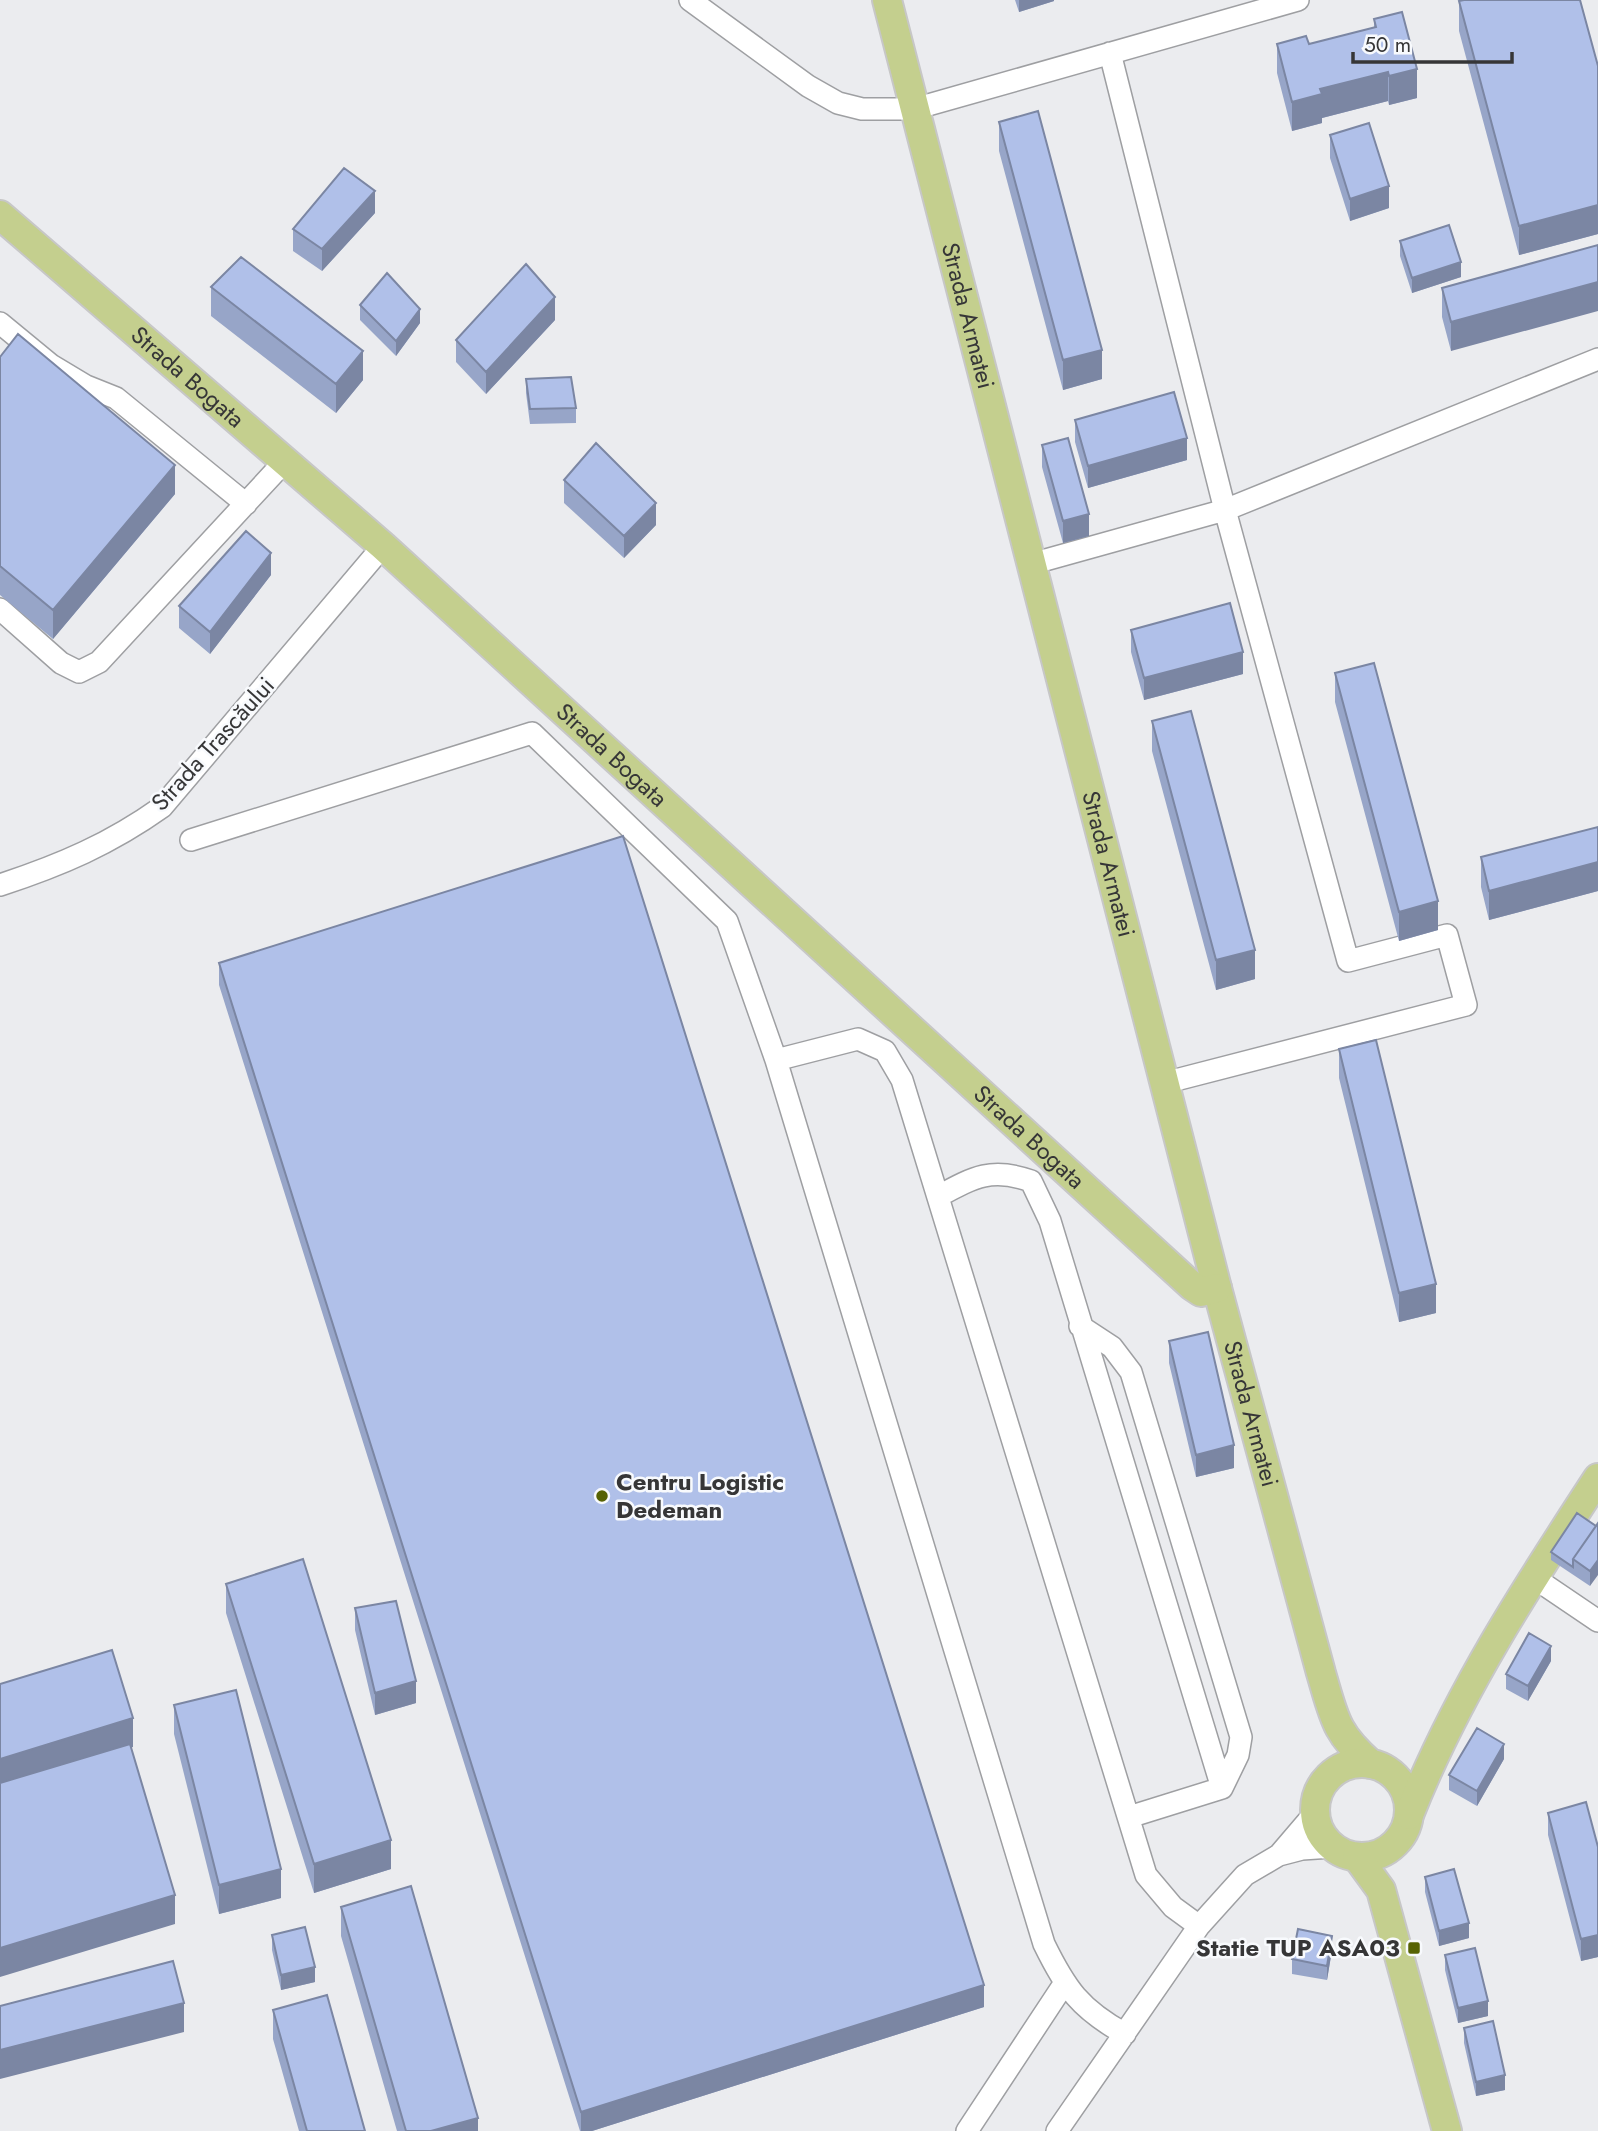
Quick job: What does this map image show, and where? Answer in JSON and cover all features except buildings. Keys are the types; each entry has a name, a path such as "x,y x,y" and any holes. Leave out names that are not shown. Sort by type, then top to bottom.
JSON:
{"main road":[{"name":"Strada Armatei","path":"887,0 1217,1288 1337,1729 1351,1747 1381,1768"},
{"name":"Strada Bogata","path":"0,215 383,546 1192,1286 1201,1292 1217,1288"},
{"path":"1345,1852 1383,1853 1405,1830 1430,1761 1533,1577 1598,1478"},
{"name":"Strada Armatei","path":"1327,1778 1337,1729"},
{"path":"1430,1761 1381,1768 1346,1765 1327,1778 1315,1798 1314,1814 1318,1829 1345,1852 1381,1890 1447,2131"},
{"path":"1381,1768 1405,1792 1409,1815"},
{"path":"1381,1890 1391,1847"}],"street":[{"path":"690,0 808,86 838,103 862,108 914,109 1298,0"},
{"path":"1110,53 1225,510 1348,961 1447,935 1466,1005 1164,1083"},
{"path":"2,330 86,386 116,398 246,504"},
{"path":"1031,564 1225,510 1598,359"},
{"path":"0,609 61,663 79,672 99,662 285,461"},
{"name":"Strada Trascăului","path":"0,885 67,863 125,833 162,807 383,546"},
{"path":"191,840 532,733 727,920 776,1060 1044,1944 1063,1984 1096,2018 1125,2035"},
{"path":"776,1060 858,1039 885,1051 902,1080 1146,1875 1172,1907 1199,1926"},
{"path":"939,1196 973,1177 1007,1172 1031,1181 1050,1221 1222,1788"},
{"path":"1080,1326 1112,1347 1131,1372 1237,1715 1241,1737 1240,1746 1222,1788 1129,1817"},
{"path":"1533,1577 1598,1620"},
{"path":"1279,1855 1314,1814"},
{"path":"1058,2131 1199,1926 1245,1875 1279,1855 1302,1849 1345,1852"},
{"path":"967,2131 1063,1984"}],"place":[{"name":"Centru Logistic Dedeman","path":"602,1496"},
{"name":"Statie TUP ASA03","path":"1414,1948"}]}
